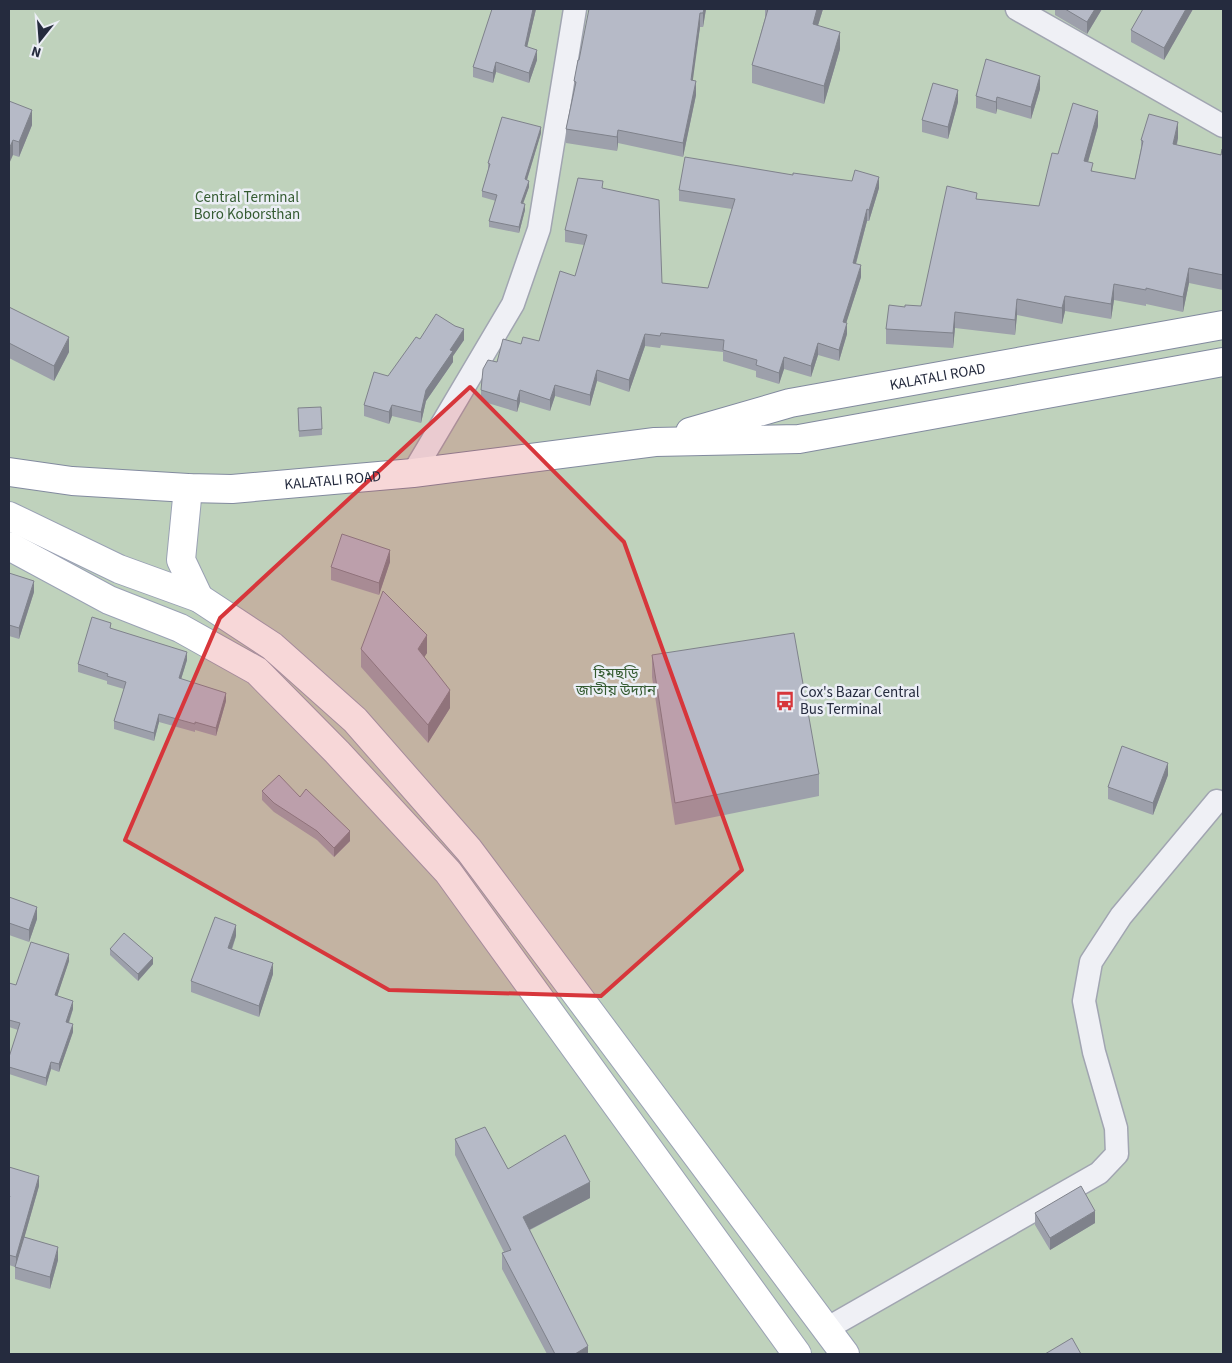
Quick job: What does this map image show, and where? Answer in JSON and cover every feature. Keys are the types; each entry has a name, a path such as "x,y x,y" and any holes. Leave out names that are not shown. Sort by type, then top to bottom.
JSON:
{"main road":[{"name":"KALATALI ROAD","path":"655,442 790,403 1223,325"},
{"name":"KALATALI ROAD","path":"9,472 72,481 232,489 414,473 655,442 799,439 1223,362"},
{"path":"188,488 181,560 199,598"},
{"path":"9,516 119,570 199,598 272,646 355,720 469,850 845,1354"},
{"path":"9,546 109,600 180,628 257,671 338,752 448,872 797,1354"}],"street":[{"path":"414,473 512,304 536,238 575,9"},
{"path":"1017,9 1223,126"},
{"path":"826,1329 1098,1173 1117,1154 1116,1128 1094,1052 1084,1001 1091,962 1121,916 1218,801"}],"highlighted area":[{"path":"470,387 624,542 742,870 601,996 389,990 125,840 220,618"}],"green space":[{"name":"হিমছড়ি জাতীয় উদ্যান","path":"9,9 1223,9 1223,1354 9,1354"}],"building":[{"path":"492,9 533,9 525,46 537,50 529,73 496,62 493,73 473,67"},
{"path":"589,9 704,9 703,13 700,13 691,80 696,81 683,143 618,130 617,137 566,129"},
{"path":"768,9 817,9 813,24 840,32 824,86 752,65"},
{"path":"1065,9 1095,9 1087,22"},
{"path":"1143,9 1186,9 1164,48 1131,30"},
{"path":"986,59 1040,76 1031,107 997,97 996,102 976,96"},
{"path":"933,83 958,90 948,127 922,120"},
{"path":"9,101 32,110 19,142 13,140 9,149"},
{"path":"1073,103 1098,111 1084,161 1093,163 1091,171 1135,179 1143,141 1141,140 1149,114 1178,122 1173,144 1221,155 1223,150 1223,275 1189,268 1183,297 1146,288 1146,290 1114,284 1111,304 1065,296 1062,308 1017,299 1015,320 955,312 953,333 886,329 889,305 921,306 947,186 977,193 976,199 1039,206 1052,153 1058,154"},
{"path":"502,117 541,127 525,179 529,181 521,203 525,204 519,227 489,221 497,195 482,191 490,164 488,163"},
{"path":"685,157 793,175 793,173 852,181 855,170 879,177 869,210 867,209 853,263 861,265 843,322 847,323 839,350 818,343 811,366 784,357 779,373 756,365 757,360 723,350 724,340 661,333 660,336 645,334 629,380 597,370 590,395 555,385 550,400 520,390 517,401 481,390 483,369 488,360 497,362 503,339 521,344 523,337 539,341 560,271 575,276 587,235 565,230 578,178 603,181 602,188 659,200 662,283 708,288 735,199 679,190"},
{"path":"9,307 69,337 54,366 9,343"},
{"path":"436,314 455,326 464,329 450,350 453,351 426,390 421,412 392,405 389,412 364,405 374,372 388,376 416,337 420,339"},
{"path":"321,407 322,429 299,431 298,408"},
{"path":"342,534 390,550 379,583 331,567"},
{"path":"9,573 34,581 19,628 9,625"},
{"path":"383,591 427,635 418,649 450,690 428,725 361,649"},
{"path":"92,617 111,623 110,628 187,652 179,678 226,693 216,728 159,714 154,733 114,721 126,682 78,664"},
{"path":"794,633 819,774 675,803 652,655"},
{"path":"1122,746 1168,763 1153,803 1108,787"},
{"path":"279,775 300,797 306,789 350,831 334,848 317,831 274,803 262,791"},
{"path":"9,897 37,907 29,930 9,923"},
{"path":"215,917 236,925 228,948 273,963 259,1006 191,981"},
{"path":"124,933 153,958 138,974 110,949"},
{"path":"31,942 69,954 55,995 73,1001 66,1022 73,1024 59,1064 51,1062 46,1078 9,1067 9,1057 20,1023 9,1020 9,983 16,985"},
{"path":"485,1127 508,1169 565,1135 590,1182 523,1217 588,1346 575,1354 555,1354 502,1253 511,1250 455,1139"},
{"path":"9,1167 39,1176 16,1257 9,1255"},
{"path":"1081,1186 1095,1211 1050,1238 1035,1213"},
{"path":"24,1237 58,1247 50,1277 15,1267"},
{"path":"1072,1338 1081,1354 1045,1354"}],"place":[{"name":"Cox's Bazar Central Bus Terminal","path":"785,701"}],"park label":[{"name":"Central Terminal Boro Koborsthan","path":"247,206"}]}
